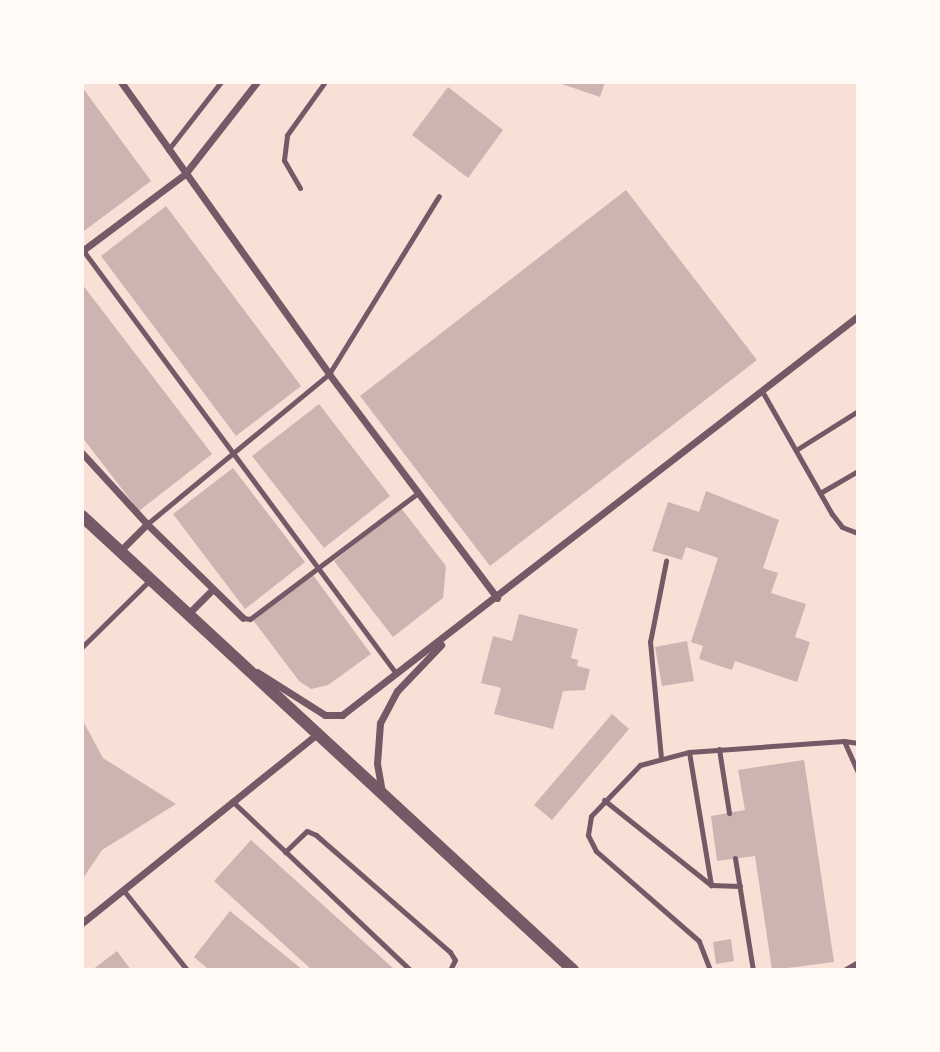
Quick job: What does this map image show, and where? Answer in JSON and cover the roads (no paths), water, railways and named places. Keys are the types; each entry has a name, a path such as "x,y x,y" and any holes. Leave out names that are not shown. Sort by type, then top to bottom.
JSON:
{"street":[{"path":"121,82 329,374 497,598"},
{"path":"83,250 185,174 257,82"},
{"path":"236,659 325,715 342,715 395,672 451,634 858,316"},
{"path":"82,453 146,524 243,618"},
{"path":"82,516 573,970"},
{"path":"120,551 146,524"},
{"path":"188,614 213,589"},
{"path":"382,793 377,763 380,723 397,691 451,634"},
{"path":"82,923 318,733"},
{"path":"846,970 858,963"}],"lane":[{"path":"168,150 221,82"},
{"path":"300,188 284,160 287,135 325,82"},
{"path":"146,524 329,374 439,196"},
{"path":"83,250 395,672"},
{"path":"762,391 842,527 858,533"},
{"path":"796,450 858,411"},
{"path":"820,493 858,471"},
{"path":"243,618 250,619 418,493"},
{"path":"661,758 650,642 666,561"},
{"path":"82,647 151,579"},
{"path":"710,970 699,942 596,851 588,835 591,816 640,765 661,758 719,748 844,741 858,743"},
{"path":"844,741 858,772"},
{"path":"719,748 729,813"},
{"path":"689,752 711,885"},
{"path":"604,800 711,885 740,886"},
{"path":"232,801 410,970"},
{"path":"285,852 307,831 316,835 450,952 455,960 450,970"},
{"path":"735,858 753,970"},
{"path":"124,891 187,970"}]}
